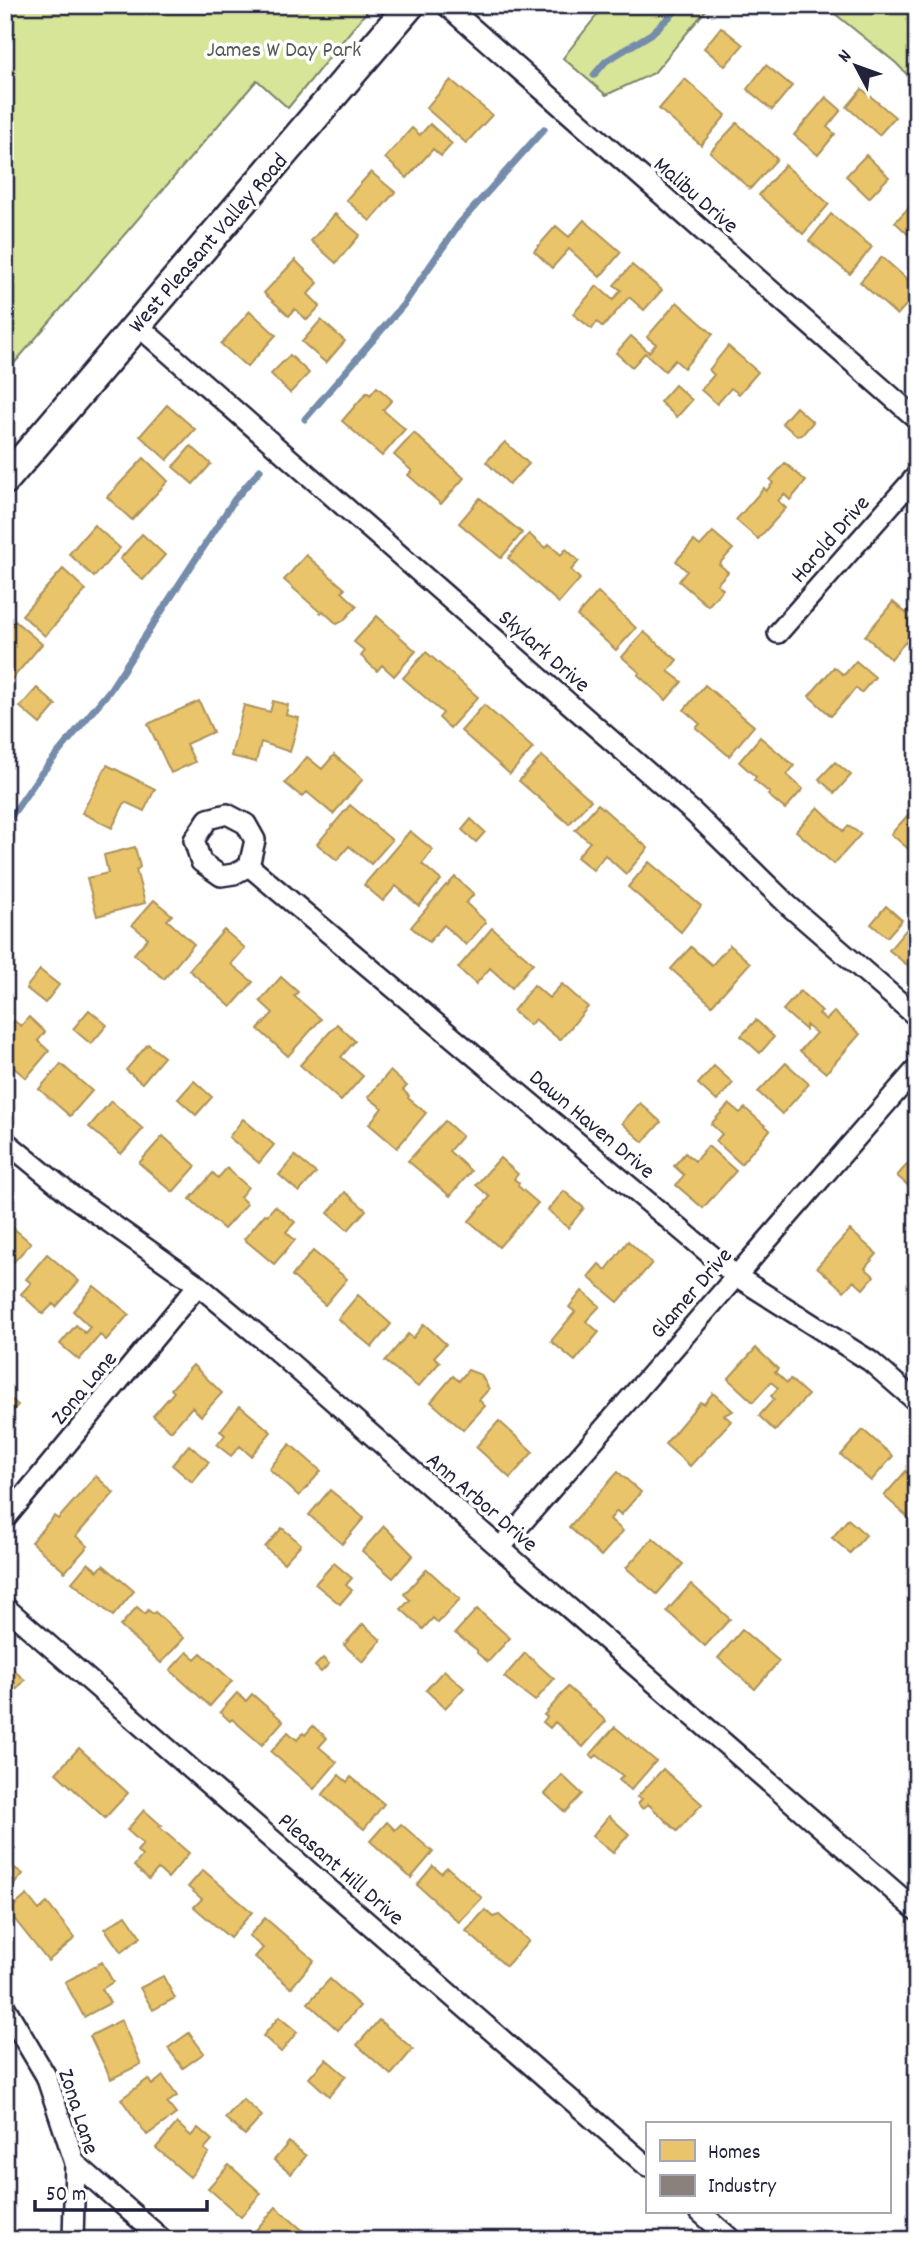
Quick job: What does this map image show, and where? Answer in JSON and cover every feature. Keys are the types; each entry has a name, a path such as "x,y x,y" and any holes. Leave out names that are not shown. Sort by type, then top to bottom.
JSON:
{"main road":[{"name":"West Pleasant Valley Road","path":"5,480 410,5"}],"street":[{"name":"Malibu Drive","path":"446,5 917,419"},
{"name":"Skylark Drive","path":"136,324 673,795 789,906 917,1017"},
{"name":"Harold Drive","path":"778,633 917,475"},
{"name":"Dawn Haven Drive","path":"249,866 736,1276 870,1361 917,1402"},
{"name":"Glamer Drive","path":"500,1548 917,1068"},
{"name":"Ann Arbor Drive","path":"5,1141 72,1196 198,1285 272,1347 917,1911"},
{"name":"Zona Lane","path":"5,1519 198,1285"},
{"name":"Pleasant Hill Drive","path":"5,1607 646,2165"},
{"name":"Zona Lane","path":"5,2007 46,2076 75,2163 73,2240"},
{"path":"75,2163 163,2240"},
{"path":"702,2214 732,2240"}],"green space":[{"name":"James W Day Park","path":"5,5 372,5 288,108 257,80 5,374"},
{"path":"605,5 710,5 654,73 606,95 563,58"},
{"path":"824,5 917,5 917,85 896,63"}],"building: Homes":[{"path":"721,27 743,45 725,66 704,48"},
{"path":"766,65 792,86 772,110 747,89"},
{"path":"685,79 726,115 701,145 659,109"},
{"path":"451,80 492,115 466,143 426,108"},
{"path":"862,89 895,117 879,135 847,107"},
{"path":"826,97 841,110 827,127 835,134 818,155 794,135"},
{"path":"737,123 777,159 750,189 710,152"},
{"path":"430,124 452,144 441,156 433,149 407,178 385,158 412,128 420,135"},
{"path":"866,155 889,177 869,198 846,176"},
{"path":"785,165 829,204 803,234 759,195"},
{"path":"371,172 395,192 370,221 346,200"},
{"path":"913,203 917,206 917,243 895,222"},
{"path":"335,214 360,235 336,263 311,241"},
{"path":"831,214 872,247 850,274 809,241"},
{"path":"584,220 621,252 600,277 569,249 552,268 534,251 556,226 569,237"},
{"path":"882,257 917,288 917,293 897,315 860,282"},
{"path":"295,260 318,283 308,294 320,306 307,320 295,309 289,316 264,293"},
{"path":"632,265 662,290 644,310 629,297 603,327 597,322 592,329 573,314 597,286 613,300 621,290 614,285"},
{"path":"677,302 713,334 684,368 675,360 665,371 645,353 632,367 616,353 631,336 649,352 656,344 647,337"},
{"path":"250,311 276,335 247,367 221,344"},
{"path":"917,316 917,333 908,326"},
{"path":"321,320 345,341 326,363 302,342"},
{"path":"728,346 758,372 739,394 731,388 717,404 701,390 714,375 709,370"},
{"path":"290,355 309,373 290,393 271,374"},
{"path":"675,385 692,400 677,417 660,402"},
{"path":"377,387 392,400 383,410 405,429 382,456 342,421 367,392 370,395"},
{"path":"167,405 195,429 167,460 140,436"},
{"path":"796,407 813,422 802,435 797,436 782,423"},
{"path":"414,433 464,478 441,504 408,475 412,471 394,455"},
{"path":"505,442 529,464 509,484 486,462"},
{"path":"191,446 211,464 193,484 173,467"},
{"path":"144,458 168,481 132,520 107,497"},
{"path":"785,463 806,481 790,500 784,494 778,501 786,508 758,539 736,520 764,488 766,491 773,483 770,480"},
{"path":"480,498 522,533 501,558 459,523"},
{"path":"94,525 120,548 94,577 69,554"},
{"path":"713,532 733,549 719,564 728,572 717,584 723,589 708,606 679,581 687,571 676,561 694,541 700,546"},
{"path":"142,534 165,555 143,580 120,559"},
{"path":"529,534 545,548 549,544 561,555 566,549 579,561 571,570 580,579 559,603 508,558"},
{"path":"306,555 345,589 342,592 357,606 343,621 337,624 323,611 321,613 284,580"},
{"path":"63,569 86,590 45,636 22,615"},
{"path":"598,592 636,628 616,650 577,616"},
{"path":"917,600 917,642 911,648 905,642 891,659 865,636 893,602 906,613"},
{"path":"377,616 416,651 394,676 382,665 377,671 361,656 365,651 354,642"},
{"path":"15,621 42,644 7,685 5,632"},
{"path":"644,632 677,660 668,671 682,682 666,700 622,657"},
{"path":"426,652 478,697 450,728 439,718 443,713 403,678"},
{"path":"856,661 875,677 861,693 856,688 831,716 809,696 834,667 844,675"},
{"path":"705,685 754,726 729,756 696,728 700,724 684,710"},
{"path":"37,688 56,705 40,724 20,707"},
{"path":"199,701 213,732 186,744 195,762 171,773 148,724"},
{"path":"273,701 288,705 286,715 299,718 290,752 261,742 256,762 231,756 244,705 270,712"},
{"path":"484,705 533,748 510,774 461,731"},
{"path":"760,737 794,766 787,775 803,789 785,809 768,795 770,793 754,780 756,777 739,762"},
{"path":"334,755 363,779 333,814 307,792 302,797 285,783 307,757 322,769"},
{"path":"542,756 591,800 569,824 519,781"},
{"path":"835,762 851,775 835,793 819,779"},
{"path":"107,765 155,789 144,811 125,802 112,828 82,813"},
{"path":"598,804 648,848 626,874 605,855 593,870 577,857 590,842 575,830"},
{"path":"350,805 392,840 371,864 349,846 337,860 317,844"},
{"path":"818,807 843,831 848,826 861,834 834,864 796,831"},
{"path":"908,815 917,823 917,846 912,852 891,834"},
{"path":"471,819 485,832 476,842 462,830"},
{"path":"410,831 433,850 422,864 441,880 419,906 396,886 383,901 364,885"},
{"path":"135,847 140,867 136,870 145,903 97,916 87,878 108,873 104,855"},
{"path":"649,862 701,906 681,932 628,887"},
{"path":"455,877 474,894 466,903 486,922 466,945 444,925 429,942 411,927"},
{"path":"154,900 172,915 167,920 194,944 164,979 134,954 148,938 132,925"},
{"path":"886,906 902,920 887,937 871,924"},
{"path":"915,919 917,966 913,970 889,950"},
{"path":"492,928 533,963 512,988 490,968 476,984 458,968"},
{"path":"224,930 245,948 231,964 253,982 231,1007 189,970"},
{"path":"730,945 750,963 712,1005 671,969 691,947 712,965"},
{"path":"40,970 59,985 45,1003 26,988"},
{"path":"281,977 298,992 294,996 321,1019 288,1056 258,1029 273,1013 260,1001"},
{"path":"562,984 588,1007 560,1040 535,1019 530,1025 513,1011 534,985 549,998"},
{"path":"800,991 822,1011 819,1014 826,1020 834,1012 860,1034 826,1073 800,1051 816,1033 806,1025 806,1030 783,1010"},
{"path":"89,1010 107,1025 91,1044 73,1029"},
{"path":"29,1017 45,1032 38,1041 49,1051 26,1078 5,1060 5,1029 13,1020 21,1026"},
{"path":"756,1020 774,1037 760,1053 741,1036"},
{"path":"337,1024 355,1041 341,1057 363,1076 341,1101 300,1065"},
{"path":"148,1044 164,1057 142,1083 126,1070"},
{"path":"786,1063 809,1084 782,1114 758,1092"},
{"path":"61,1064 92,1091 70,1116 39,1089"},
{"path":"714,1066 733,1083 717,1101 698,1084"},
{"path":"390,1071 407,1086 403,1090 408,1098 426,1113 397,1148 369,1124 382,1108 368,1097"},
{"path":"194,1081 212,1097 196,1115 178,1099"},
{"path":"111,1101 143,1129 121,1154 89,1127"},
{"path":"640,1103 661,1122 643,1142 622,1123"},
{"path":"729,1104 740,1113 745,1108 770,1130 741,1164 716,1141 722,1134 711,1124"},
{"path":"243,1119 274,1145 259,1163 229,1137"},
{"path":"445,1121 462,1136 449,1151 471,1171 450,1196 408,1161"},
{"path":"163,1136 196,1166 173,1192 139,1163"},
{"path":"708,1146 736,1171 703,1208 676,1185 684,1175 674,1166 685,1153 695,1161"},
{"path":"917,1153 917,1193 897,1176"},
{"path":"295,1156 316,1173 299,1192 279,1175"},
{"path":"500,1158 518,1174 514,1179 519,1183 518,1186 538,1203 499,1247 469,1221 490,1197 476,1185"},
{"path":"227,1168 248,1187 240,1197 247,1204 224,1229 190,1199 213,1173 218,1178"},
{"path":"564,1191 584,1208 568,1228 548,1210"},
{"path":"345,1192 366,1210 348,1230 328,1213"},
{"path":"275,1206 295,1222 286,1232 295,1240 274,1264 244,1239"},
{"path":"5,1221 31,1243 9,1267 5,1264"},
{"path":"850,1230 877,1254 865,1268 874,1276 863,1289 854,1281 844,1291 817,1267"},
{"path":"628,1241 652,1263 618,1302 588,1277 599,1264 606,1270"},
{"path":"313,1251 347,1279 325,1305 292,1276"},
{"path":"47,1254 79,1281 56,1307 53,1304 43,1314 21,1294 31,1283 26,1279"},
{"path":"94,1286 129,1314 106,1340 100,1335 79,1360 60,1344 76,1325 85,1333 90,1327 73,1311"},
{"path":"582,1291 600,1306 586,1321 599,1332 575,1361 551,1341 575,1312 569,1307"},
{"path":"358,1295 391,1324 372,1347 338,1319"},
{"path":"424,1324 446,1344 434,1357 440,1362 418,1387 385,1361 408,1334 413,1338"},
{"path":"756,1348 778,1369 775,1372 787,1383 790,1379 808,1395 775,1431 759,1416 774,1399 771,1396 778,1388 771,1382 753,1402 728,1379"},
{"path":"193,1365 222,1393 201,1416 192,1407 171,1431 153,1416 174,1392 171,1389"},
{"path":"468,1370 481,1375 489,1389 479,1400 485,1406 463,1430 431,1402 453,1376 459,1381"},
{"path":"713,1393 733,1411 724,1415 731,1421 690,1466 665,1444 700,1402 704,1404"},
{"path":"5,1394 18,1405 5,1418"},
{"path":"240,1406 271,1432 251,1456 240,1446 231,1456 217,1445 225,1435 220,1431"},
{"path":"499,1421 533,1452 510,1478 476,1447"},
{"path":"863,1430 893,1456 871,1481 841,1455"},
{"path":"290,1444 321,1471 299,1496 269,1469"},
{"path":"189,1445 209,1462 192,1482 172,1465"},
{"path":"906,1471 917,1481 917,1525 884,1496"},
{"path":"618,1472 641,1492 621,1515 617,1511 610,1519 623,1531 601,1556 569,1527"},
{"path":"96,1476 114,1493 76,1536 88,1546 65,1572 31,1542 54,1516 58,1519"},
{"path":"330,1490 364,1518 342,1544 309,1515"},
{"path":"848,1519 866,1535 850,1553 832,1538"},
{"path":"384,1526 413,1555 393,1578 362,1551"},
{"path":"282,1528 301,1544 284,1563 265,1547"},
{"path":"653,1538 683,1564 657,1594 626,1568"},
{"path":"88,1563 98,1571 103,1565 134,1591 113,1616 72,1582"},
{"path":"334,1563 352,1578 346,1585 352,1590 340,1604 315,1584"},
{"path":"427,1569 460,1599 438,1623 433,1618 423,1629 401,1609 410,1600 404,1594"},
{"path":"691,1584 730,1619 705,1646 667,1611"},
{"path":"137,1607 145,1614 148,1610 153,1614 155,1612 184,1638 161,1663 120,1626"},
{"path":"477,1609 510,1638 488,1662 455,1633"},
{"path":"363,1624 381,1640 363,1662 344,1645"},
{"path":"742,1630 779,1661 755,1689 718,1658"},
{"path":"187,1652 195,1659 201,1653 232,1681 210,1706 170,1670"},
{"path":"525,1653 554,1679 535,1701 504,1677"},
{"path":"323,1658 329,1664 321,1672 315,1666"},
{"path":"5,1663 25,1680 6,1701 5,1700"},
{"path":"444,1670 464,1688 445,1708 426,1690"},
{"path":"568,1687 606,1721 583,1747 555,1722 550,1728 543,1722 547,1717 544,1715"},
{"path":"237,1693 246,1701 252,1694 283,1721 262,1745 220,1712"},
{"path":"313,1726 327,1738 319,1747 337,1762 314,1789 271,1752 288,1732 297,1740"},
{"path":"615,1727 656,1761 631,1790 619,1780 623,1776 597,1755 594,1758 590,1755"},
{"path":"79,1748 128,1793 105,1818 56,1773"},
{"path":"663,1769 702,1804 677,1831 648,1804 643,1809 638,1804 642,1799 637,1797"},
{"path":"339,1775 347,1782 351,1777 384,1804 364,1829 322,1795"},
{"path":"562,1775 582,1794 565,1812 545,1794"},
{"path":"144,1810 189,1853 168,1878 158,1869 149,1879 134,1866 142,1856 137,1851 143,1844 127,1830"},
{"path":"609,1816 629,1834 613,1853 592,1836"},
{"path":"387,1822 395,1830 401,1824 433,1852 411,1878 370,1841"},
{"path":"5,1841 15,1849 5,1861"},
{"path":"5,1861 23,1874 5,1895"},
{"path":"433,1866 441,1873 447,1867 482,1898 459,1922 417,1885"},
{"path":"203,1870 252,1912 230,1938 194,1907 202,1899 188,1887"},
{"path":"27,1895 39,1910 47,1903 75,1938 48,1961 8,1911"},
{"path":"485,1910 493,1917 499,1915 529,1941 506,1966 466,1931"},
{"path":"126,1915 141,1937 121,1952 105,1929"},
{"path":"265,1918 314,1960 291,1988 255,1957 263,1948 249,1936"},
{"path":"102,1962 113,1982 102,1989 110,2003 84,2017 65,1982"},
{"path":"163,1976 175,1998 153,2010 140,1988"},
{"path":"330,1979 360,2006 338,2030 308,2003"},
{"path":"279,2017 297,2032 281,2052 263,2036"},
{"path":"121,2020 141,2064 111,2079 90,2036"},
{"path":"379,2020 413,2049 391,2075 357,2045"},
{"path":"189,2033 204,2053 183,2068 168,2048"},
{"path":"326,2059 346,2076 329,2096 309,2078"},
{"path":"163,2076 177,2096 167,2103 176,2114 147,2135 121,2099 148,2079 152,2085"},
{"path":"243,2099 262,2116 245,2135 225,2118"},
{"path":"177,2123 191,2136 198,2128 212,2140 204,2149 209,2153 190,2177 156,2148"},
{"path":"289,2142 306,2156 291,2174 274,2160"},
{"path":"5,2164 9,2192 5,2192"},
{"path":"229,2165 261,2193 241,2217 208,2188"},
{"path":"276,2207 308,2235 305,2240 267,2240 256,2230"}],"building: Industry":[{"path":"5,1306 12,1312 5,1320"}],"waterway":[{"path":"594,75 606,61 651,34 682,5"},
{"path":"305,419 404,304 459,224 544,129"},
{"path":"5,825 40,775 110,690 235,499 260,470"}]}
